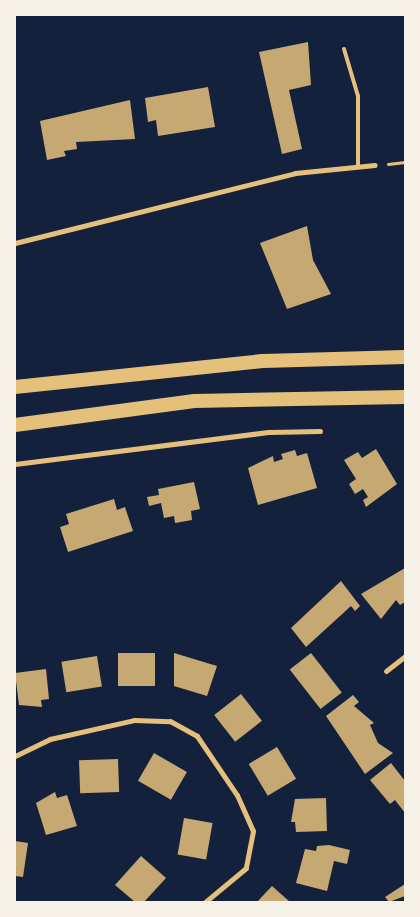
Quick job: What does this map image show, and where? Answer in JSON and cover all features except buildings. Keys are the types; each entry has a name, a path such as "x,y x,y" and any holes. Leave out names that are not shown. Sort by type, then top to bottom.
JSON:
{"highway":[{"path":"15,387 263,361 405,357"},
{"path":"15,425 194,401 405,397"}],"street":[{"path":"15,243 295,174 375,165"},
{"path":"15,464 261,434 320,431"},
{"path":"386,671 405,656"},
{"path":"15,756 50,739 134,720 170,721 197,736 237,795 253,830 246,868 204,902"}],"lane":[{"path":"344,49 358,96 358,167"}]}
